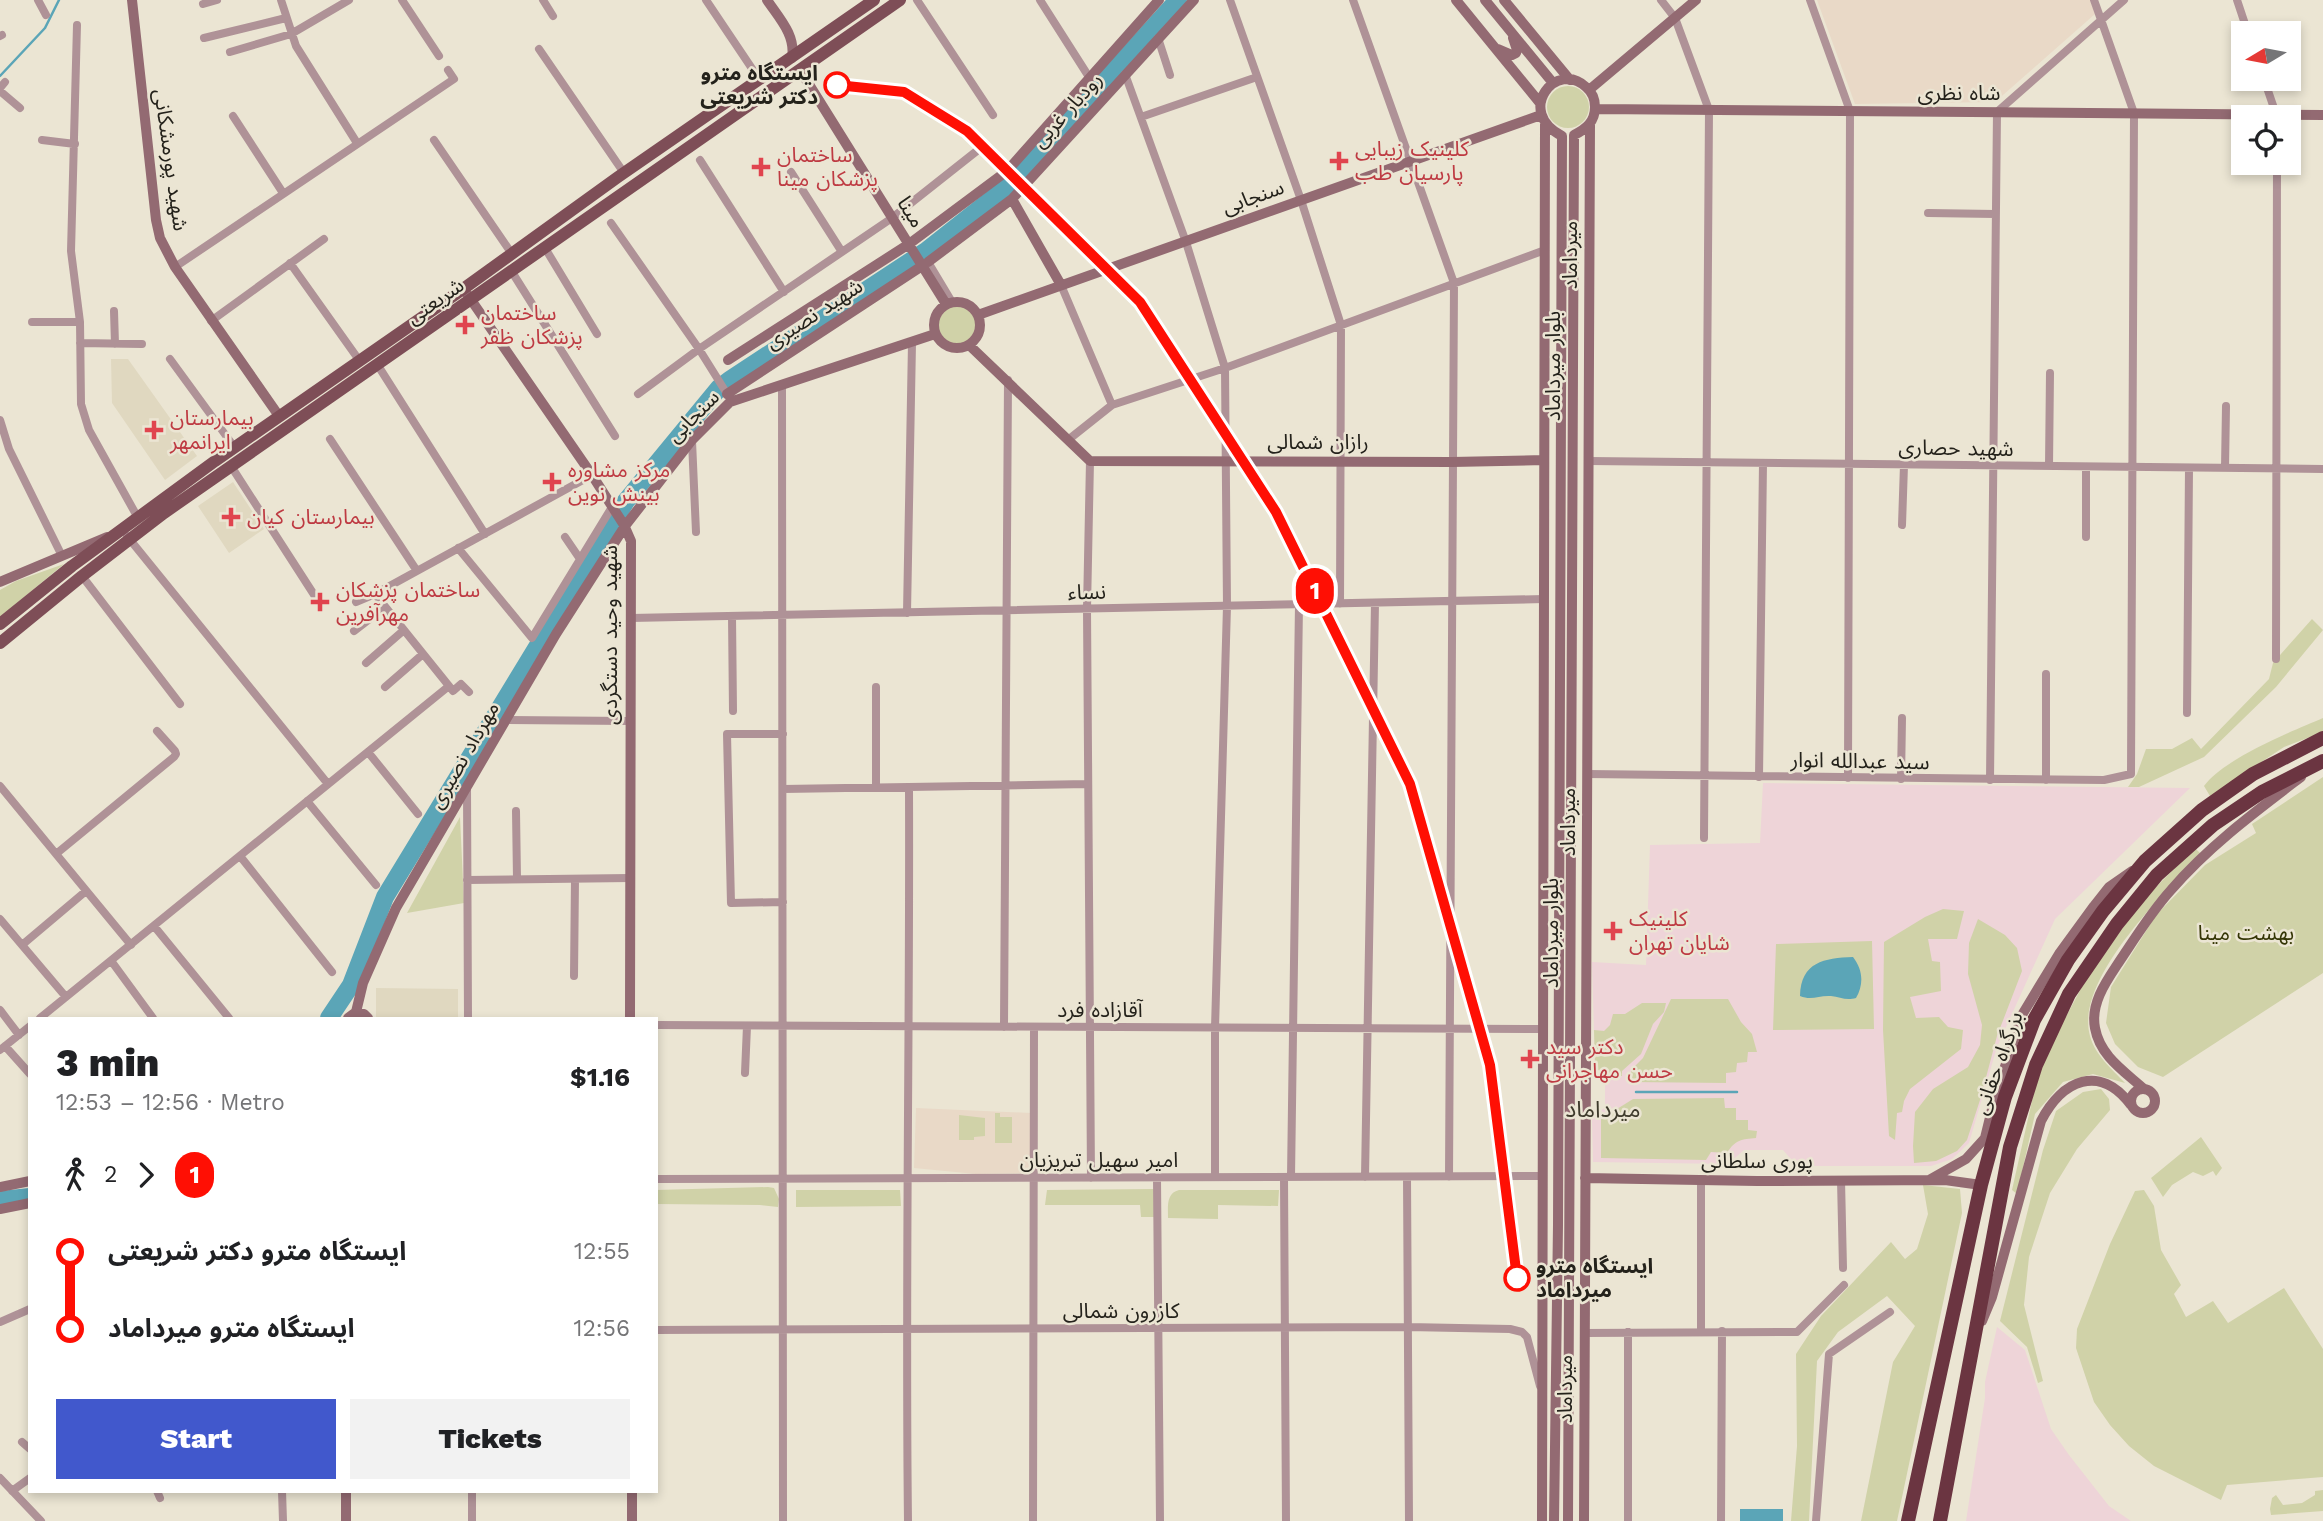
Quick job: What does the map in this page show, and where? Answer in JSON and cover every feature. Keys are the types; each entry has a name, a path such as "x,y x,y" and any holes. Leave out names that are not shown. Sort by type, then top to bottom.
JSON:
{"highway":[{"name":"بزرگراه حقانی","path":"1908,1521 1981,1185 2005,1097 2034,1020 2075,950 2103,911 2145,862 2202,810 2253,774 2323,738"},
{"name":"بزرگراه حقانی","path":"1940,1521 2010,1147 2036,1065 2069,995 2117,924 2157,875 2213,825 2262,792 2322,762"}],"main road":[{"name":"شهید پورمشکانی","path":"132,0 160,238 175,267 211,321 279,416"},
{"path":"767,0 791,36 792,58"},
{"name":"شریعتی","path":"0,643 82,576 138,518 624,173 874,0"},
{"name":"شریعتی","path":"0,624 72,566 231,466 900,0"},
{"name":"شهید نصیری","path":"727,360 909,244 1007,171 1159,0"},
{"name":"رودبار غربی","path":"925,264 1012,199 1194,0"},
{"path":"1456,0 1495,48 1542,114 1568,135 1585,129 1595,109 1595,102 1589,90 1570,80 1504,0"},
{"path":"1485,0 1553,83"},
{"path":"1589,90 1696,0"},
{"path":"1495,48 1512,55 1516,53 1510,31"},
{"name":"مینا","path":"800,70 892,218 949,303"},
{"path":"1542,114 1543,94 1553,83 1570,80"},
{"name":"شاه نظری","path":"1595,109 2231,115"},
{"name":"سنجابی","path":"978,315 1542,114"},
{"name":"میرداماد","path":"1542,114 1545,250 1542,1521"},
{"name":"شاه نظری","path":"2301,115 2323,115"},
{"name":"میرداماد","path":"1584,1521 1590,123"},
{"name":"بلوار میرداماد","path":"1553,1521 1568,135"},
{"name":"بلوار میرداماد","path":"1568,135 1568,1521"},
{"path":"1012,199 1061,285"},
{"path":"577,207 585,220"},
{"name":"شهید نصیری","path":"729,398 925,264"},
{"name":"شهید وحید دستگردی","path":"463,289 476,296 484,319 592,475 631,541 630,1017"},
{"path":"964,302 978,315 978,335 969,345 954,348 946,346 936,334 934,321 940,308 949,303 964,302"},
{"name":"سنجابی","path":"618,516 729,398 782,386 936,334"},
{"path":"969,345 1090,461"},
{"name":"رازان شمالی","path":"1090,461 1544,460"},
{"name":"مهرداد نصیری","path":"352,1015 396,908 556,634 618,516"},
{"path":"0,582 123,534"},
{"path":"1969,1357 1992,1297 2046,1111 2065,1089 2090,1080 2098,1080 2113,1087 2140,1113 2151,1110 2155,1099 2151,1092 2114,1063 2098,1040 2094,1015 2104,987 2148,918 2198,861 2253,813 2322,762"},
{"path":"1929,1180 1966,1159 1985,1138 1995,1097 2022,1015 2059,954 2109,887 2145,862"},
{"path":"1543,951 1559,924"},
{"path":"2131,1105 2133,1093 2144,1089"},
{"name":"پوری سلطانی","path":"1585,1178 1929,1180 1981,1185"},
{"path":"0,1187 28,1181"},
{"path":"0,1209 28,1203"},
{"path":"1542,1485 1553,1521"},
{"path":"346,1493 346,1521"},
{"path":"352,1493 352,1521"},
{"path":"632,1493 632,1521"}],"street":[{"path":"38,0 46,15"},
{"path":"202,4 217,0"},
{"path":"281,0 291,34 303,57 357,143"},
{"path":"230,52 291,34 349,0"},
{"path":"402,0 439,56"},
{"path":"542,0 553,16"},
{"path":"706,0 759,79"},
{"path":"917,0 993,115"},
{"path":"1041,0 1089,77"},
{"path":"1230,0 1301,200 1341,325 1340,604"},
{"path":"1353,0 1454,283 1449,1177"},
{"path":"1661,0 1675,18 1709,110 1704,838"},
{"path":"1810,0 1850,111 1848,778"},
{"path":"2094,0 2134,113 2132,467"},
{"path":"1990,780 1997,112 2124,0"},
{"path":"2236,0 2244,21"},
{"path":"204,38 286,18"},
{"path":"76,25 71,251 80,322 81,404 84,418 138,518"},
{"path":"1158,38 1170,75"},
{"path":"539,49 624,173"},
{"path":"175,267 454,79 448,70"},
{"path":"1125,74 1186,242 1225,368 1227,606 1216,1028 1215,1177"},
{"path":"1141,117 1257,77"},
{"path":"2,87 20,108"},
{"path":"233,116 283,192"},
{"path":"42,140 75,144"},
{"path":"434,140 512,254"},
{"path":"638,394 699,349 892,218 978,150"},
{"path":"700,160 784,292"},
{"path":"791,172 842,252"},
{"path":"2276,659 2277,175"},
{"path":"1928,213 1996,214"},
{"path":"611,223 699,349 729,398"},
{"path":"211,321 324,239"},
{"path":"545,248 597,334"},
{"path":"1068,440 1112,405 1225,368 1545,250"},
{"path":"290,263 359,360"},
{"path":"512,272 615,436"},
{"path":"1061,285 1112,405"},
{"path":"114,312 115,344"},
{"path":"32,322 80,322"},
{"path":"80,343 142,344"},
{"path":"907,613 912,343"},
{"path":"170,359 235,448"},
{"path":"377,364 485,534"},
{"path":"2049,466 2050,373"},
{"path":"1004,1027 1008,380"},
{"path":"782,386 783,1521"},
{"path":"2225,468 2227,406"},
{"path":"0,420 9,449 62,556"},
{"path":"330,439 417,571"},
{"path":"692,440 696,532"},
{"path":"1090,461 1087,609 1091,1178"},
{"name":"شهید حصاری","path":"1589,461 2323,469"},
{"path":"1759,777 1763,463"},
{"path":"1902,525 1904,465"},
{"path":"231,466 320,604"},
{"path":"2086,467 2086,537"},
{"name":"سید عبدالله انوار","path":"1587,774 2104,780 2131,774 2132,467"},
{"path":"2187,713 2189,468"},
{"path":"356,602 592,475"},
{"path":"458,548 532,638 580,559 618,516"},
{"path":"123,534 328,784"},
{"path":"565,537 580,559"},
{"path":"82,576 180,704"},
{"path":"375,594 453,691 461,684 469,692"},
{"name":"نساء","path":"631,618 1544,599"},
{"path":"1365,1177 1375,603"},
{"path":"1286,1521 1288,1177 1299,604"},
{"path":"354,631 385,607"},
{"path":"732,616 733,711"},
{"path":"366,663 404,631"},
{"path":"385,687 423,654"},
{"path":"2046,674 2046,780"},
{"path":"41,1017 449,686"},
{"path":"876,687 876,787"},
{"path":"1901,779 1902,718"},
{"path":"507,720 630,721"},
{"path":"55,853 174,757 175,751 157,731"},
{"path":"783,734 727,734 731,903 783,902"},
{"path":"368,752 418,814"},
{"path":"783,789 1088,784"},
{"path":"0,786 131,945"},
{"path":"467,787 468,1017"},
{"path":"908,1521 905,1329 910,1027 909,787"},
{"path":"307,801 376,885"},
{"path":"516,811 517,879"},
{"path":"240,856 332,972"},
{"path":"574,976 575,878"},
{"path":"467,880 630,878"},
{"path":"22,945 86,891"},
{"path":"0,919 66,998"},
{"path":"154,926 228,1017"},
{"path":"112,962 152,1017"},
{"path":"0,1010 19,1035"},
{"name":"آقازاده فرد","path":"658,1026 1543,1029"},
{"path":"745,1073 747,1026"},
{"path":"1033,1521 1034,1027"},
{"path":"28,1028 3,1048 28,1072"},
{"name":"امیر سهیل تبریزیان","path":"658,1179 1543,1176"},
{"path":"1407,1177 1409,1521"},
{"path":"1157,1178 1160,1521"},
{"path":"1701,1180 1701,1332"},
{"path":"1841,1181 1843,1268"},
{"path":"1585,1333 1797,1332 1844,1285"},
{"path":"0,1322 28,1310"},
{"path":"1816,1521 1829,1354 1890,1312"},
{"name":"کازرون شمالی","path":"658,1330 1408,1327 1510,1329 1522,1332 1527,1337 1542,1391"},
{"path":"1721,1521 1723,1331"},
{"path":"1628,1332 1628,1521"},
{"path":"22,1442 28,1447"},
{"path":"0,1478 41,1521"},
{"path":"12,1491 28,1479"},
{"path":"282,1493 283,1521"},
{"path":"472,1493 472,1521"}],"shaded area":[{"path":"1817,0 2090,0 2095,14 1995,102 1855,104"},
{"name":"بیمارستان ایرانمهر","path":"111,359 128,359 197,456 165,480 112,403"},
{"name":"بیمارستان کیان","path":"233,482 264,529 229,553 198,506"},
{"path":"1763,783 2190,788 2055,919 1997,1047 1969,1143 1952,1159 1931,1166 1797,1166 1783,1150 1744,1150 1728,1164 1593,1162 1592,1119 1605,1107 1605,1076 1595,1067 1592,962 1646,965 1650,845 1760,843"},
{"path":"376,988 458,989 458,1017 376,1017"},
{"path":"916,1108 1031,1113 1031,1173 976,1174 914,1168"},
{"path":"1997,1327 2025,1350 2051,1429 2109,1506 2131,1521 1966,1521 1985,1398 1985,1382"}],"green space":[{"path":"1568,86 1583,92 1589,107 1583,122 1568,128 1553,122 1547,107 1553,92"},
{"path":"957,306 970,312 976,325 970,338 957,344 944,338 938,325 944,312"},
{"path":"64,564 0,617 0,590 16,581"},
{"path":"2312,619 2323,630 2276,687 2204,757 2139,787 2128,787 2137,774 2146,749 2172,749 2192,738 2201,749 2269,679 2273,663"},
{"path":"2323,718 2323,732 2284,747 2210,796 2204,786 2227,766 2259,747"},
{"name":"بهشت مينا","path":"2323,777 2323,973 2163,1077 2138,1067 2115,1044 2106,1023 2111,987 2156,915 2205,865 2256,833 2252,824"},
{"path":"460,817 464,903 407,913"},
{"path":"2195,848 2201,854 2126,938 2096,989 2089,1014 2092,1043 2100,1056 2125,1083 2093,1074 2063,1082 2035,1114 2017,1194 2012,1190 2034,1092 2046,1054 2084,983 2140,903"},
{"path":"1943,909 1964,911 1957,939 1928,939 1932,961 1940,962 1941,991 1910,997 1916,1018 1939,1017 1948,1027 1963,1030 1961,1049 1910,1089 1902,1112 1897,1113 1895,1140 1889,1136 1883,1030 1884,942"},
{"path":"1978,919 2005,935 2017,948 2022,971 1997,1036 1967,1140 1957,1151 1936,1161 1914,1163 1915,1112 1933,1089 1968,1067 1980,1045 1982,1025 1968,974 1969,943"},
{"path":"1872,941 1874,1029 1773,1030 1776,944"},
{"path":"1671,999 1728,999 1741,1022 1752,1034 1757,1052 1748,1052 1747,1062 1737,1063 1736,1072 1726,1073 1726,1083 1631,1082 1631,1070 1643,1058"},
{"path":"1642,1003 1666,1003 1664,1012 1653,1024 1641,1054 1622,1071 1622,1076 1605,1076 1595,1067 1594,1030 1604,1031 1610,1025 1613,1014 1625,1014"},
{"path":"2101,1089 2109,1099 2110,1110 2077,1149 2050,1193 2029,1257 2024,1305 2043,1381 2038,1383 2027,1347 2000,1321 2043,1150 2056,1111 2083,1092"},
{"path":"1724,1098 1725,1108 1736,1108 1736,1120 1748,1120 1748,1130 1757,1131 1756,1138 1739,1141 1727,1153 1711,1152 1706,1160 1601,1158 1601,1119 1633,1099"},
{"path":"995,1113 1000,1113 1000,1117 1012,1117 1012,1143 995,1143"},
{"path":"959,1115 985,1118 985,1136 974,1137 974,1140 959,1140"},
{"path":"2201,1137 2222,1168 2216,1176 2213,1171 2203,1176 2193,1172 2172,1185 2163,1197 2151,1178"},
{"path":"1923,1185 1960,1189 1962,1213 1897,1521 1861,1521 1893,1362 1915,1326 1887,1296 1838,1332 1817,1361 1809,1521 1791,1521 1797,1446 1796,1354 1821,1316 1891,1242 1905,1259 1917,1249 1928,1214"},
{"path":"768,1187 774,1188 779,1199 778,1207 658,1204 658,1190"},
{"path":"1154,1189 1154,1217 1141,1217 1140,1205 1045,1205 1047,1190"},
{"path":"796,1190 900,1190 901,1206 796,1207"},
{"path":"1179,1190 1279,1190 1278,1206 1218,1205 1218,1219 1168,1218 1170,1197"},
{"path":"2144,1190 2154,1206 2161,1250 2181,1285 2174,1294 2186,1317 2213,1301 2228,1323 2284,1288 2323,1349 2323,1477 2227,1485 2221,1500 2154,1466 2129,1446 2094,1402 2076,1348 2077,1329 2110,1244 2135,1191"},
{"path":"2323,1490 2323,1511 2271,1515 2272,1498 2276,1495 2283,1505 2302,1503 2315,1495 2315,1491"}],"water":[{"path":"1853,957 1861,977 1856,998 1800,996 1805,976 1816,964"},
{"path":"1740,1509 1783,1509 1783,1521 1740,1521"}],"waterway":[{"path":"0,76 45,28 59,0"},
{"path":"330,1017 351,985 385,897 626,501 719,388 926,251 1012,183 1178,0"},
{"path":"1636,1092 1737,1092"},
{"path":"0,1200 28,1197"}],"metro line":[{"name":"1","path":"837,85 904,92 967,131 1140,302 1276,512 1410,784 1490,1065 1517,1278"}],"place":[{"name":"ایستگاه مترو دکتر شریعتی","path":"837,85"},
{"name":"کلینیک زیبایی پارسیان طب","path":"1339,161"},
{"name":"ساختمان پزشكان مينا","path":"761,167"},
{"name":"ساختمان پزشکان ظفر","path":"465,325"},
{"name":"بیمارستان ایرانمهر","path":"154,430"},
{"name":"مرکز مشاوره بینش نوین","path":"552,482"},
{"name":"بیمارستان کیان","path":"231,517"},
{"name":"ساختمان پزشکان مهرآفرین","path":"320,602"},
{"name":"کلینیک شایان تهران","path":"1613,931"},
{"name":"دکتر سید حسن مهاجرانی","path":"1530,1059"},
{"name":"ایستگاه مترو میرداماد","path":"1517,1278"}],"district":[{"name":"میرداماد","path":"1603,1109"}]}
